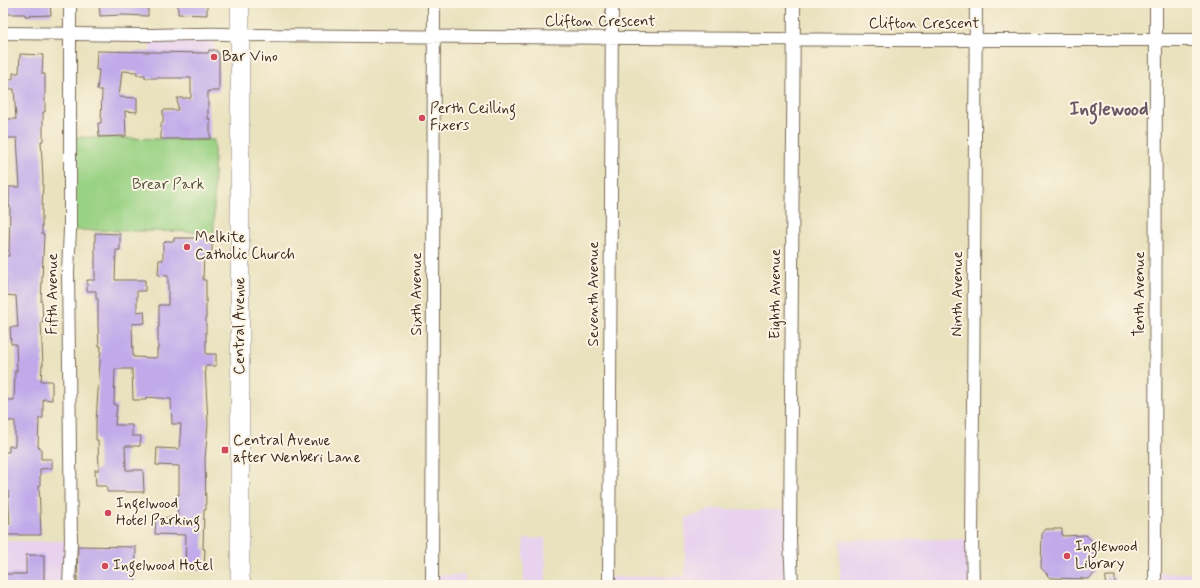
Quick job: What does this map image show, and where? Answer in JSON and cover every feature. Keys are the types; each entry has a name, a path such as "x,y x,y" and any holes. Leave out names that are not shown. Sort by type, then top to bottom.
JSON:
{"main road":[{"name":"Central Avenue","path":"240,3 240,582"}],"street":[{"name":"Fifth Avenue","path":"69,585 72,541 68,271 70,230 70,3"},
{"name":"Sixth Avenue","path":"432,585 434,3"},
{"name":"Seventh Avenue","path":"609,585 612,3"},
{"name":"Eighth Avenue","path":"792,585 790,540 794,3"},
{"name":"Ninth Avenue","path":"973,585 972,540 976,3"},
{"name":"Tenth Avenue","path":"1155,585 1156,3"},
{"name":"Clifton Crescent","path":"3,33 158,35 224,33 240,35 612,38 1197,40"}],"shaded area":[{"path":"150,35 214,35 214,72 150,72"},
{"path":"712,509 790,510 792,585 609,585 609,577 685,576 685,517 691,517"},
{"path":"545,538 546,585 524,585 524,539"},
{"path":"972,539 973,585 840,585 840,540"},
{"path":"3,541 71,541 69,585 3,585"},
{"path":"1155,573 1197,573 1197,585 1155,585"},
{"path":"432,575 465,575 465,585 432,585"}],"green space":[{"name":"Brear Park","path":"70,137 214,140 214,232 70,230"}],"building":[{"path":"3,3 50,3 51,15 25,16 25,14 3,14"},
{"path":"99,3 148,3 148,16 100,16"},
{"path":"178,3 207,3 207,15 178,14"},
{"path":"209,50 215,50 219,53 219,91 208,91 210,139 161,139 163,110 178,110 177,98 191,98 191,78 145,78 145,75 137,75 137,72 122,71 119,97 137,98 137,112 125,111 126,136 99,137 98,123 101,123 102,90 97,90 99,70 96,70 97,51 208,53"},
{"path":"20,54 43,55 42,74 45,74 45,112 43,112 43,141 41,141 43,180 42,234 44,234 41,302 43,322 41,322 43,365 41,381 52,381 52,400 43,399 43,418 39,418 38,447 41,448 41,459 52,459 52,468 40,469 39,486 41,535 7,535 7,524 10,524 8,491 3,491 3,452 9,452 9,446 15,446 15,421 3,421 3,400 14,400 15,371 17,371 16,344 11,344 10,327 18,327 16,296 6,295 6,277 3,277 3,256 9,256 9,187 20,187 17,138 5,138 5,119 16,119 14,89 9,89 9,79 13,79 13,73 19,73"},
{"path":"95,233 120,234 120,250 116,250 115,280 145,280 145,291 137,291 137,312 144,311 145,323 132,324 133,357 157,358 159,305 168,305 168,276 158,275 159,260 163,260 163,244 166,241 174,241 174,238 212,238 212,255 204,255 203,280 206,280 206,354 216,354 216,366 205,366 208,424 205,459 206,510 204,510 204,570 185,569 186,535 155,534 156,517 178,518 177,495 179,495 179,466 156,465 157,448 179,449 181,424 172,424 171,399 146,397 146,400 133,400 132,369 115,369 114,405 117,405 115,425 132,425 132,436 141,436 140,446 125,446 126,470 143,470 144,492 107,492 107,486 96,486 95,470 99,470 96,421 101,346 99,346 98,299 96,299 96,291 87,291 87,280 95,280"},
{"name":"Inglewood Library","path":"1046,529 1062,529 1062,536 1086,535 1094,543 1093,570 1095,572 1089,579 1051,578 1041,568 1042,534"},
{"name":"Ingelwood Hotel","path":"78,546 136,547 135,585 77,585"},
{"path":"26,555 44,555 44,585 3,585 3,574 26,574"},
{"path":"1106,576 1115,576 1115,585 1105,585"}],"place":[{"name":"Bar Vino","path":"214,57"},
{"name":"Perth Ceilling Fixers","path":"422,118"},
{"name":"Melkite Catholic Church","path":"187,247"},
{"name":"Central Avenue after Wenberi Lane","path":"225,450"},
{"name":"Ingelwood Hotel Parking","path":"108,513"},
{"name":"Inglewood Library","path":"1067,556"},
{"name":"Ingelwood Hotel","path":"105,566"}],"district":[{"name":"Inglewood","path":"1109,109"}]}
